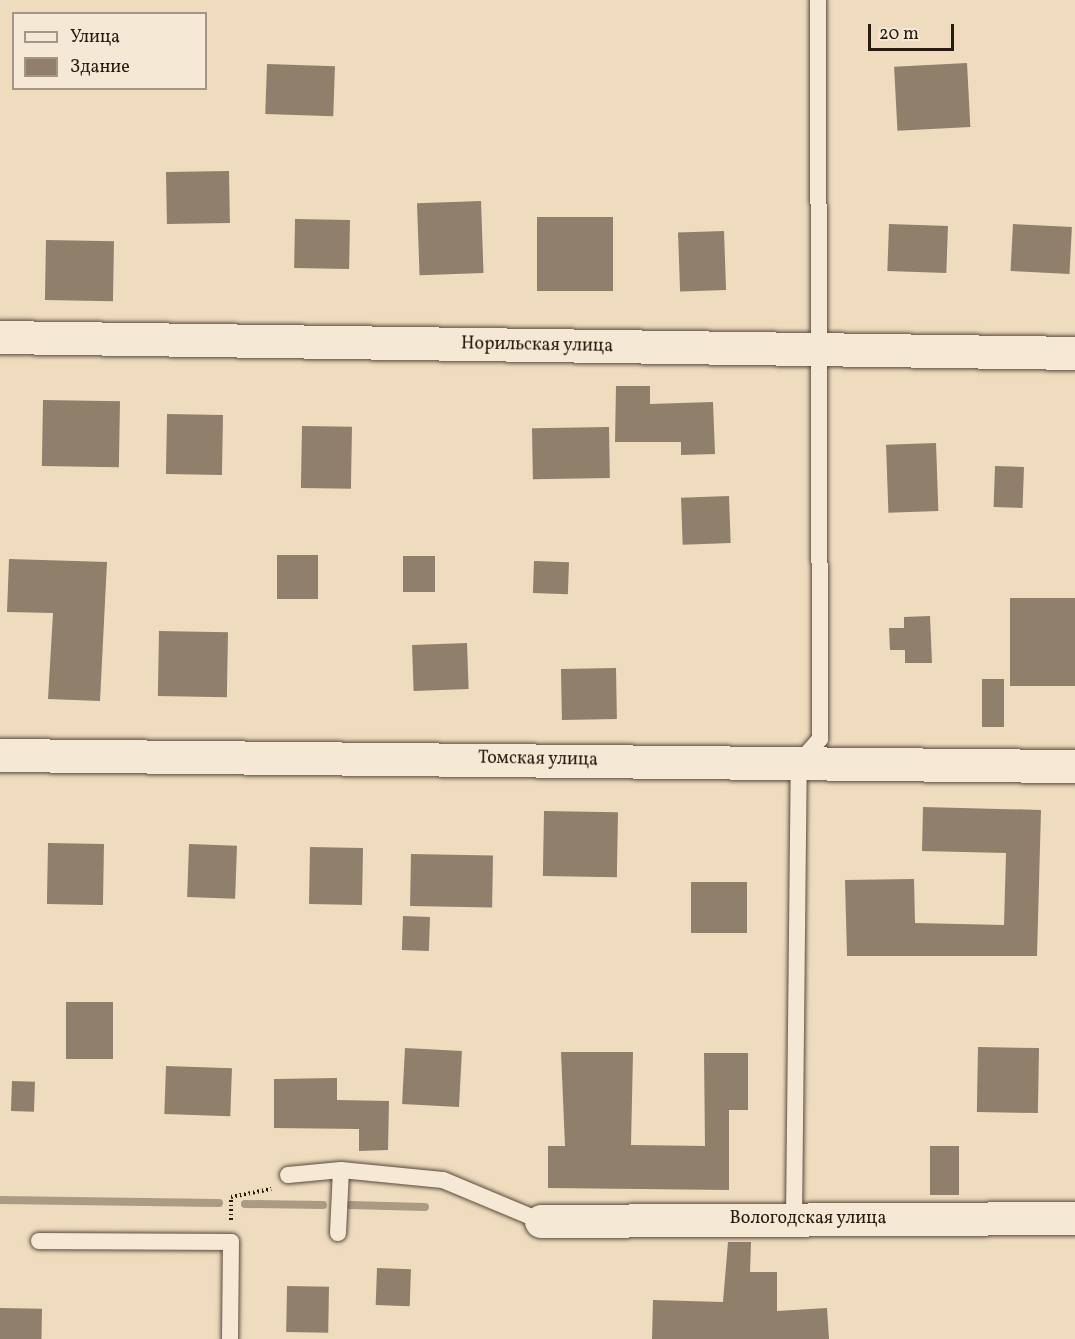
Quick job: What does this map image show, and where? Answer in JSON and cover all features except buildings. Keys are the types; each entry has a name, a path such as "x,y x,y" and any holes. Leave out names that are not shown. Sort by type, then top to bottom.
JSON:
{"street":[{"name":"Норильская улица","path":"0,338 1075,354"},
{"name":"Томская улица","path":"0,755 1075,766"},
{"name":"Вологодская улица","path":"541,1221 1075,1218"}],"lane":[{"path":"794,1219 799,763 820,739 821,351 818,0"},
{"path":"338,1233 341,1170"},
{"path":"288,1175 341,1170 443,1180 541,1221"},
{"path":"39,1240 231,1242 230,1339"}],"path":[{"path":"231,1242 231,1197 269,1192 288,1175"}],"waterway":[{"path":"0,1200 219,1203"},
{"path":"245,1204 323,1205"},
{"path":"350,1205 425,1207"}]}
